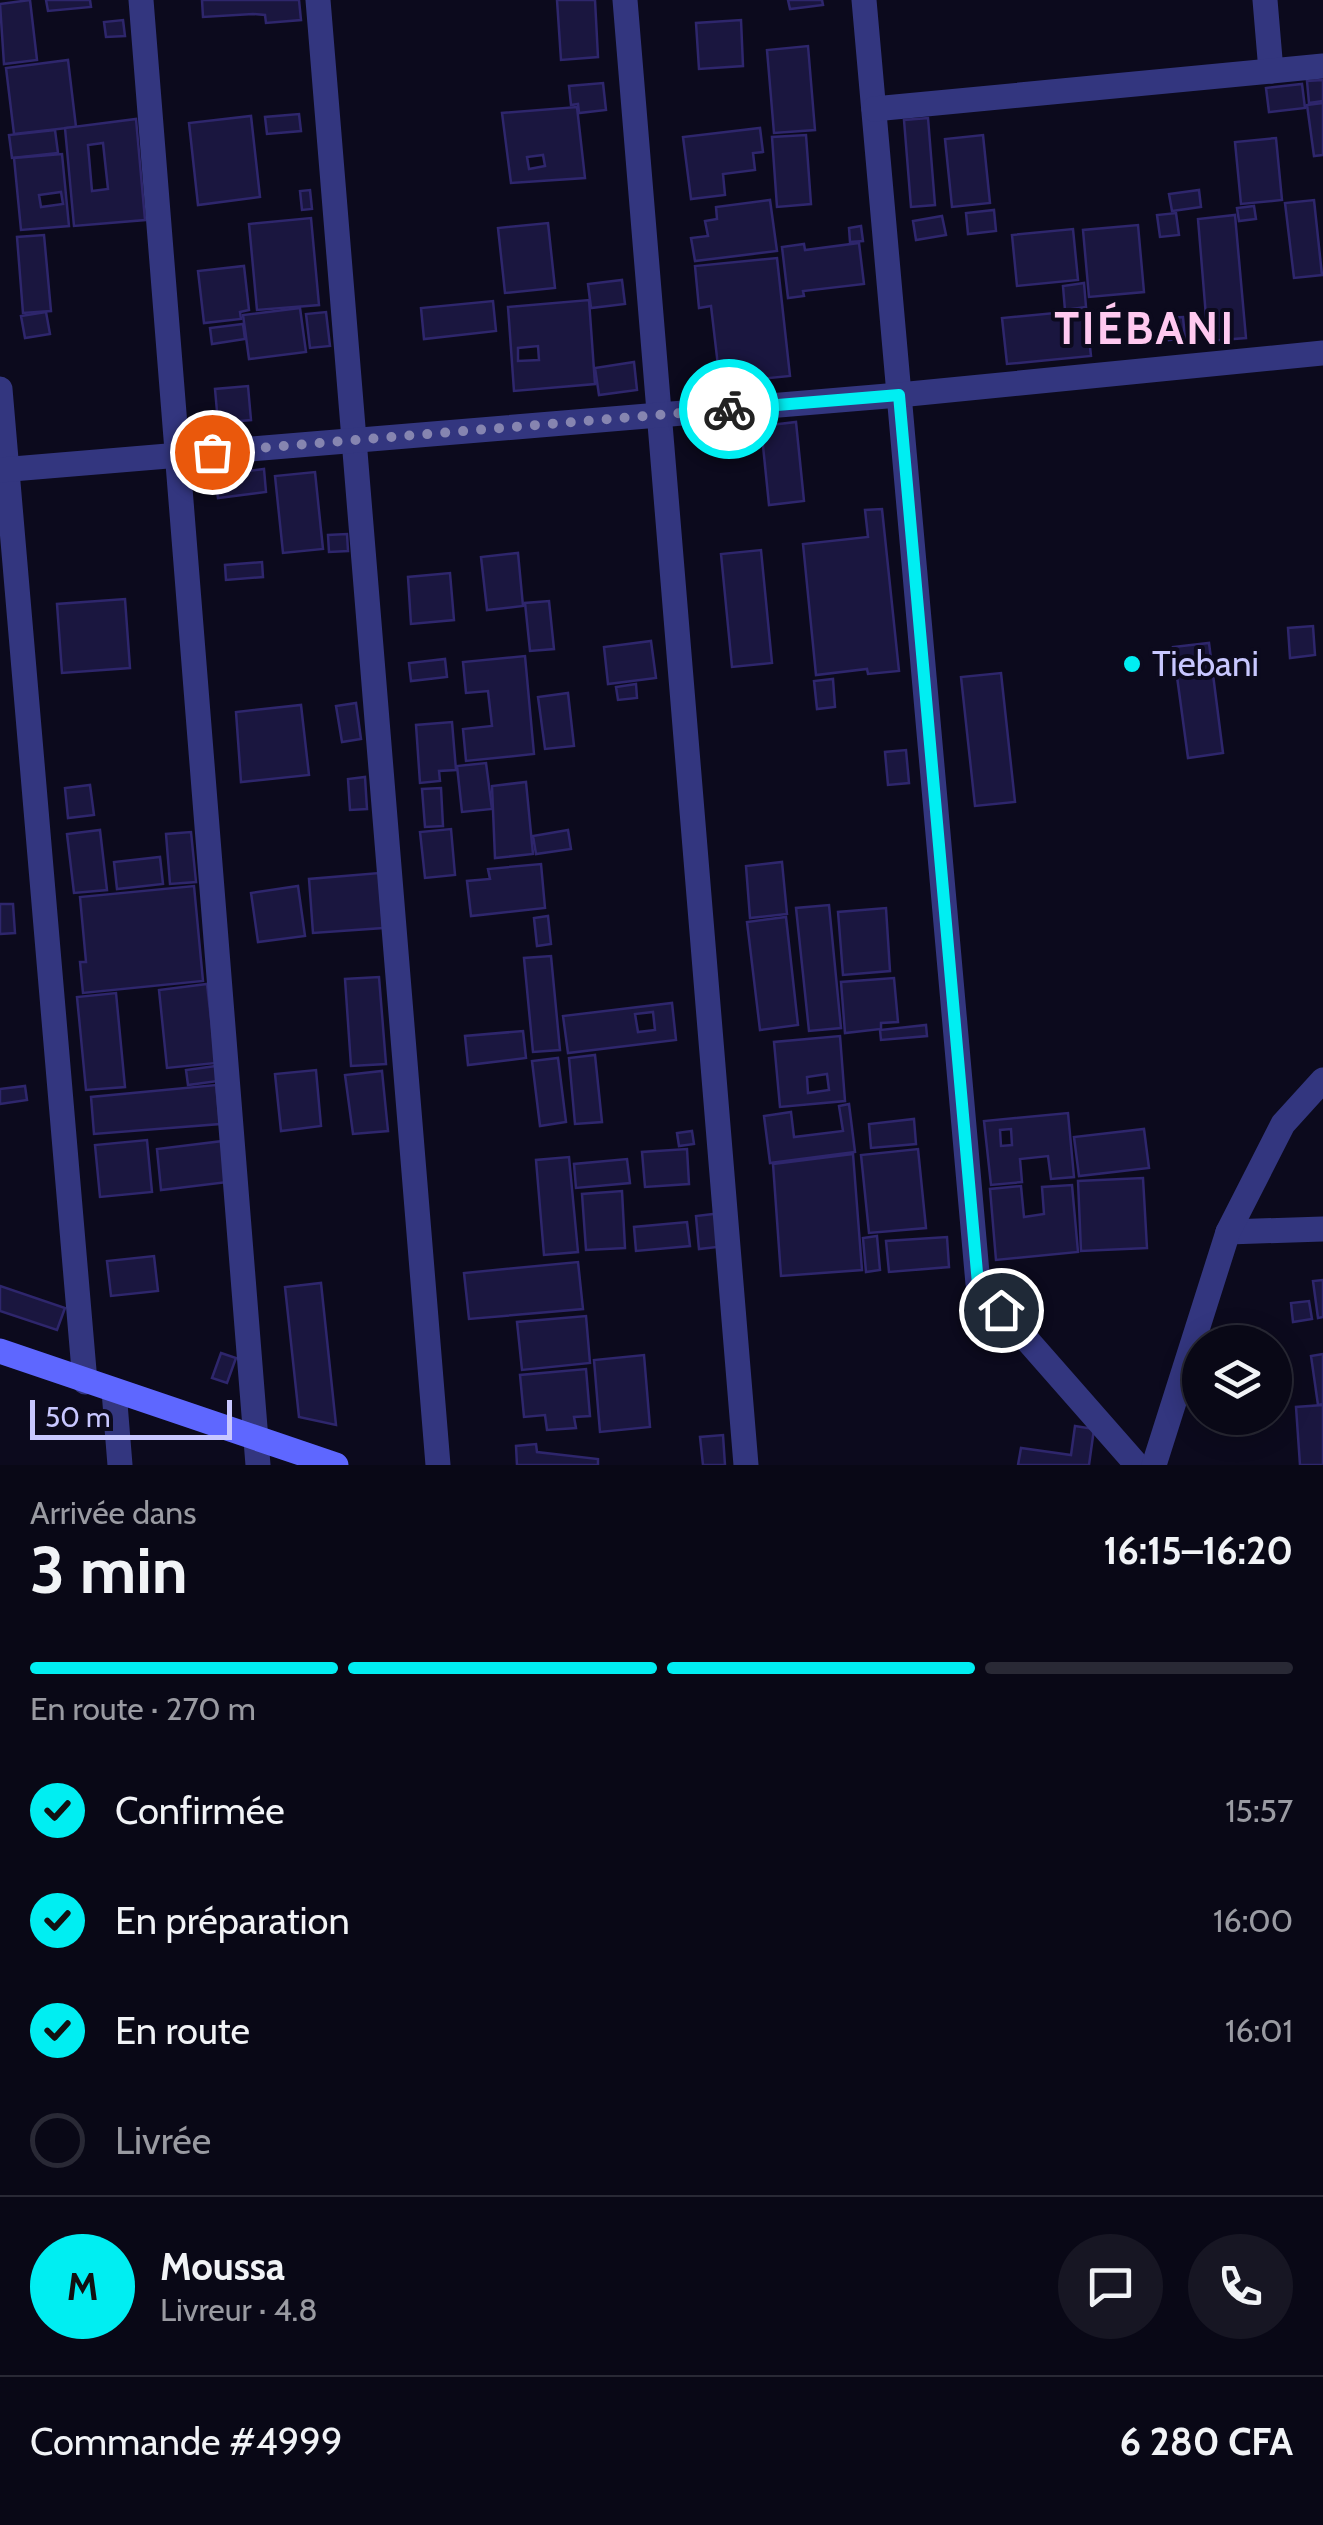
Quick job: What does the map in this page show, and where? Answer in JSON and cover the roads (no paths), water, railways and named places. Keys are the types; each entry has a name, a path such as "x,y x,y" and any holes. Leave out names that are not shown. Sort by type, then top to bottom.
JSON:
{"main road":[{"path":"0,1350 336,1465"}],"street":[{"path":"141,0 258,1465"},
{"path":"318,0 438,1465"},
{"path":"625,0 746,1465"},
{"path":"864,0 978,1284 1137,1465"},
{"path":"1265,0 1271,71"},
{"path":"874,109 1323,66"},
{"path":"3,470 899,395 1323,353"},
{"path":"0,389 3,470 85,1382"},
{"path":"1154,1465 1228,1232 1282,1124 1323,1080"},
{"path":"1228,1232 1323,1229"},
{"path":"114,1391 120,1465"}],"place":[{"name":"Tiebani","path":"1132,664"}],"district":[{"name":"TIÉBANI","path":"1145,328"}]}
